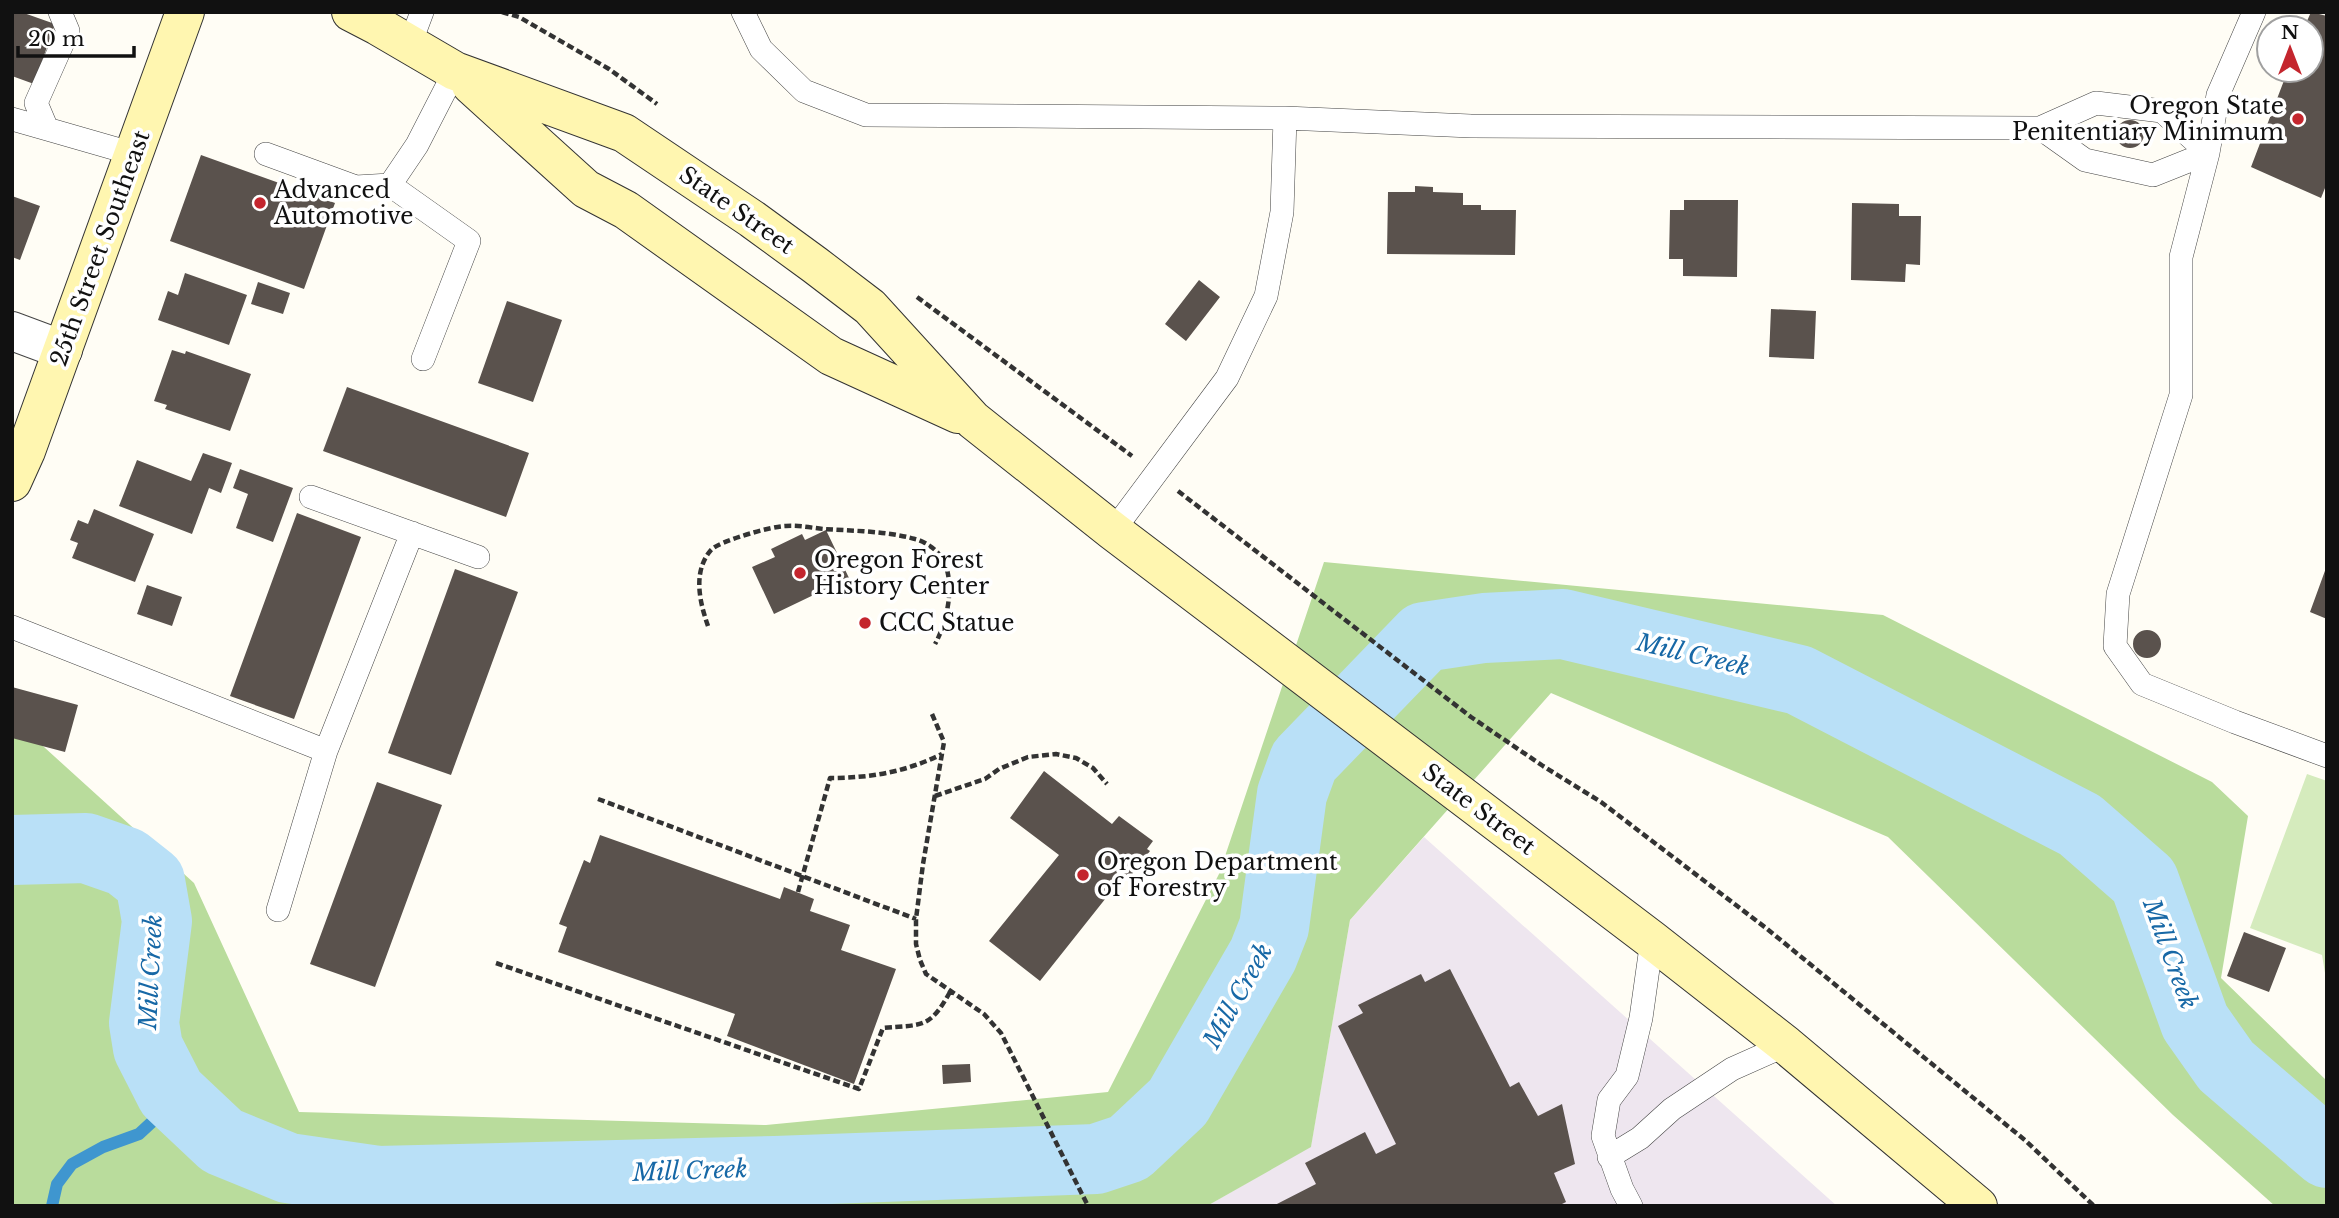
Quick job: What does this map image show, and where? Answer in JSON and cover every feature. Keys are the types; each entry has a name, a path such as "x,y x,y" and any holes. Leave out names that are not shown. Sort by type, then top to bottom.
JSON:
{"main road":[{"name":"25th Street Southeast","path":"12,482 26,451 186,12"},
{"name":"State Street","path":"351,12 416,28 454,71 586,189 625,211 831,356 973,420"},
{"name":"State Street","path":"454,71 624,133 752,219 870,307 973,420 1113,531 1652,940 1786,1045 1978,1206"}],"street":[{"path":"12,331 63,350"}],"lane":[{"path":"47,129 36,103 68,31 60,12"},
{"path":"743,12 761,49 804,91 866,115 1285,118 1472,126 2040,128 2096,103 2161,111 2208,153"},
{"path":"2254,12 2218,95 2208,153 2181,257 2181,395 2118,594 2115,646 2142,684 2327,756"},
{"path":"390,186 417,145 454,71"},
{"path":"1113,531 1227,378 1266,296 1282,212 1285,118"},
{"path":"12,119 134,154"},
{"path":"2040,128 2085,160 2153,175 2208,153"},
{"path":"266,154 356,187 390,186 469,241 423,359"},
{"path":"311,497 478,556"},
{"path":"278,910 326,751 412,533"},
{"path":"12,627 326,751"},
{"path":"1631,1206 1609,1157 1603,1136 1609,1100 1628,1076 1641,1018 1652,940"},
{"path":"1609,1157 1640,1138 1672,1109 1732,1069 1786,1045"}],"path":[{"path":"708,626 699,602 700,569 712,548 762,529 788,526 918,539 938,553 947,571 949,600 944,628 935,645"},
{"path":"1308,590 1472,717 1601,802 1766,928 2026,1141 2094,1206"},
{"path":"932,714 944,742 916,919 916,944 920,960 926,974 984,1014 1001,1033 1088,1206"},
{"path":"798,892 830,778 866,778 922,764 943,754"},
{"path":"935,796 985,779 999,769 1028,757 1056,754 1076,758 1093,768 1107,784"},
{"path":"598,799 803,874 916,919"},
{"path":"496,963 859,1089 883,1028 911,1027 929,1022 941,1009 950,992"}],"shaded area":[{"path":"1424,837 1837,1206 1207,1206 1311,1146 1350,920"}],"green space":[{"path":"1324,562 1883,615 2212,782 2248,816 2221,978 2327,1081 2327,1206 2275,1206 2173,1115 1888,837 1551,693 1350,920 1311,1147 1207,1206 12,1206 12,718 194,883 299,1112 766,1125 1108,1092 1219,874"},
{"path":"2307,774 2327,781 2327,985 2322,955 2250,928"}],"building":[{"path":"12,12 21,12 55,24 34,84 12,76"},
{"name":"Oregon State Penitentiary Minimum","path":"2327,16 2327,183 2321,198 2251,167 2283,84 2325,84"},
{"path":"2130,120 2140,124 2144,134 2140,144 2130,148 2120,144 2116,134 2120,124"},
{"path":"201,155 335,203 304,289 170,241"},
{"path":"1415,186 1433,187 1433,192 1463,193 1463,205 1481,205 1481,210 1516,210 1515,255 1387,254 1388,192 1415,192"},
{"path":"12,196 40,206 20,260 12,257"},
{"path":"1684,200 1738,200 1737,277 1683,276 1683,259 1669,259 1670,210 1684,210"},
{"path":"1852,203 1899,204 1899,216 1921,216 1920,265 1906,264 1905,282 1851,280"},
{"path":"185,273 247,295 229,345 158,320 168,291 178,295"},
{"path":"1199,280 1220,297 1186,341 1165,324"},
{"path":"258,282 290,293 283,314 251,304"},
{"path":"507,301 562,320 533,402 478,383"},
{"path":"1771,309 1816,311 1814,359 1769,357"},
{"path":"172,350 185,354 186,351 251,374 230,431 165,409 167,405 154,401"},
{"path":"347,387 529,453 506,517 323,451"},
{"path":"203,453 232,463 221,493 209,488 192,534 119,506 137,460 191,481"},
{"path":"240,469 293,488 273,542 236,528 248,494 233,488"},
{"path":"94,509 154,534 135,582 72,558 78,543 70,540 78,520 88,524"},
{"path":"297,513 361,537 294,719 230,696"},
{"name":"Oregon Forest History Center","path":"826,530 849,578 774,614 752,567 775,557 771,549 802,534 805,540"},
{"path":"2327,568 2327,619 2310,612"},
{"path":"455,569 518,592 451,775 388,753"},
{"path":"147,585 182,597 172,626 137,614"},
{"path":"2147,630 2157,634 2161,644 2157,654 2147,658 2137,654 2133,644 2137,634"},
{"path":"12,687 78,705 65,752 12,738"},
{"name":"Oregon Department of Forestry","path":"1044,771 1112,824 1119,816 1153,841 1147,849 1150,851 1130,877 1125,874 1040,981 989,941 1059,855 1010,818"},
{"path":"377,782 442,805 375,987 310,964"},
{"path":"600,835 780,899 784,887 814,899 810,911 850,925 841,950 896,969 854,1084 727,1036 735,1014 558,952 567,927 559,924 584,860 590,863"},
{"path":"2244,932 2286,948 2269,992 2227,976"},
{"path":"1450,969 1510,1087 1519,1082 1538,1116 1562,1104 1575,1164 1554,1173 1566,1202 1558,1206 1273,1206 1316,1184 1305,1163 1365,1132 1376,1154 1396,1144 1338,1026 1363,1013 1358,1005 1421,974 1425,982"},
{"path":"970,1064 971,1082 943,1084 942,1065"}],"waterway":[{"name":"Mill Creek","path":"12,850 86,848 126,862 150,881 157,921 144,1023 148,1048 171,1093 222,1141 288,1168 378,1181 775,1171 1096,1159 1129,1148 1178,1102 1263,955 1274,927 1292,794 1304,761 1424,637 1484,628 1563,624 1799,680 2080,825 2144,881 2195,1022 2226,1066 2327,1153"},
{"path":"52,1206 57,1184 72,1164 103,1147 139,1134 166,1109 171,1093"},
{"path":"765,1206 775,1171"}],"place":[{"name":"Oregon State Penitentiary Minimum","path":"2298,119"},
{"name":"Advanced Automotive","path":"260,203"},
{"name":"Oregon Forest History Center","path":"800,573"},
{"name":"CCC Statue","path":"865,623"},
{"name":"Oregon Department of Forestry","path":"1083,875"}]}
